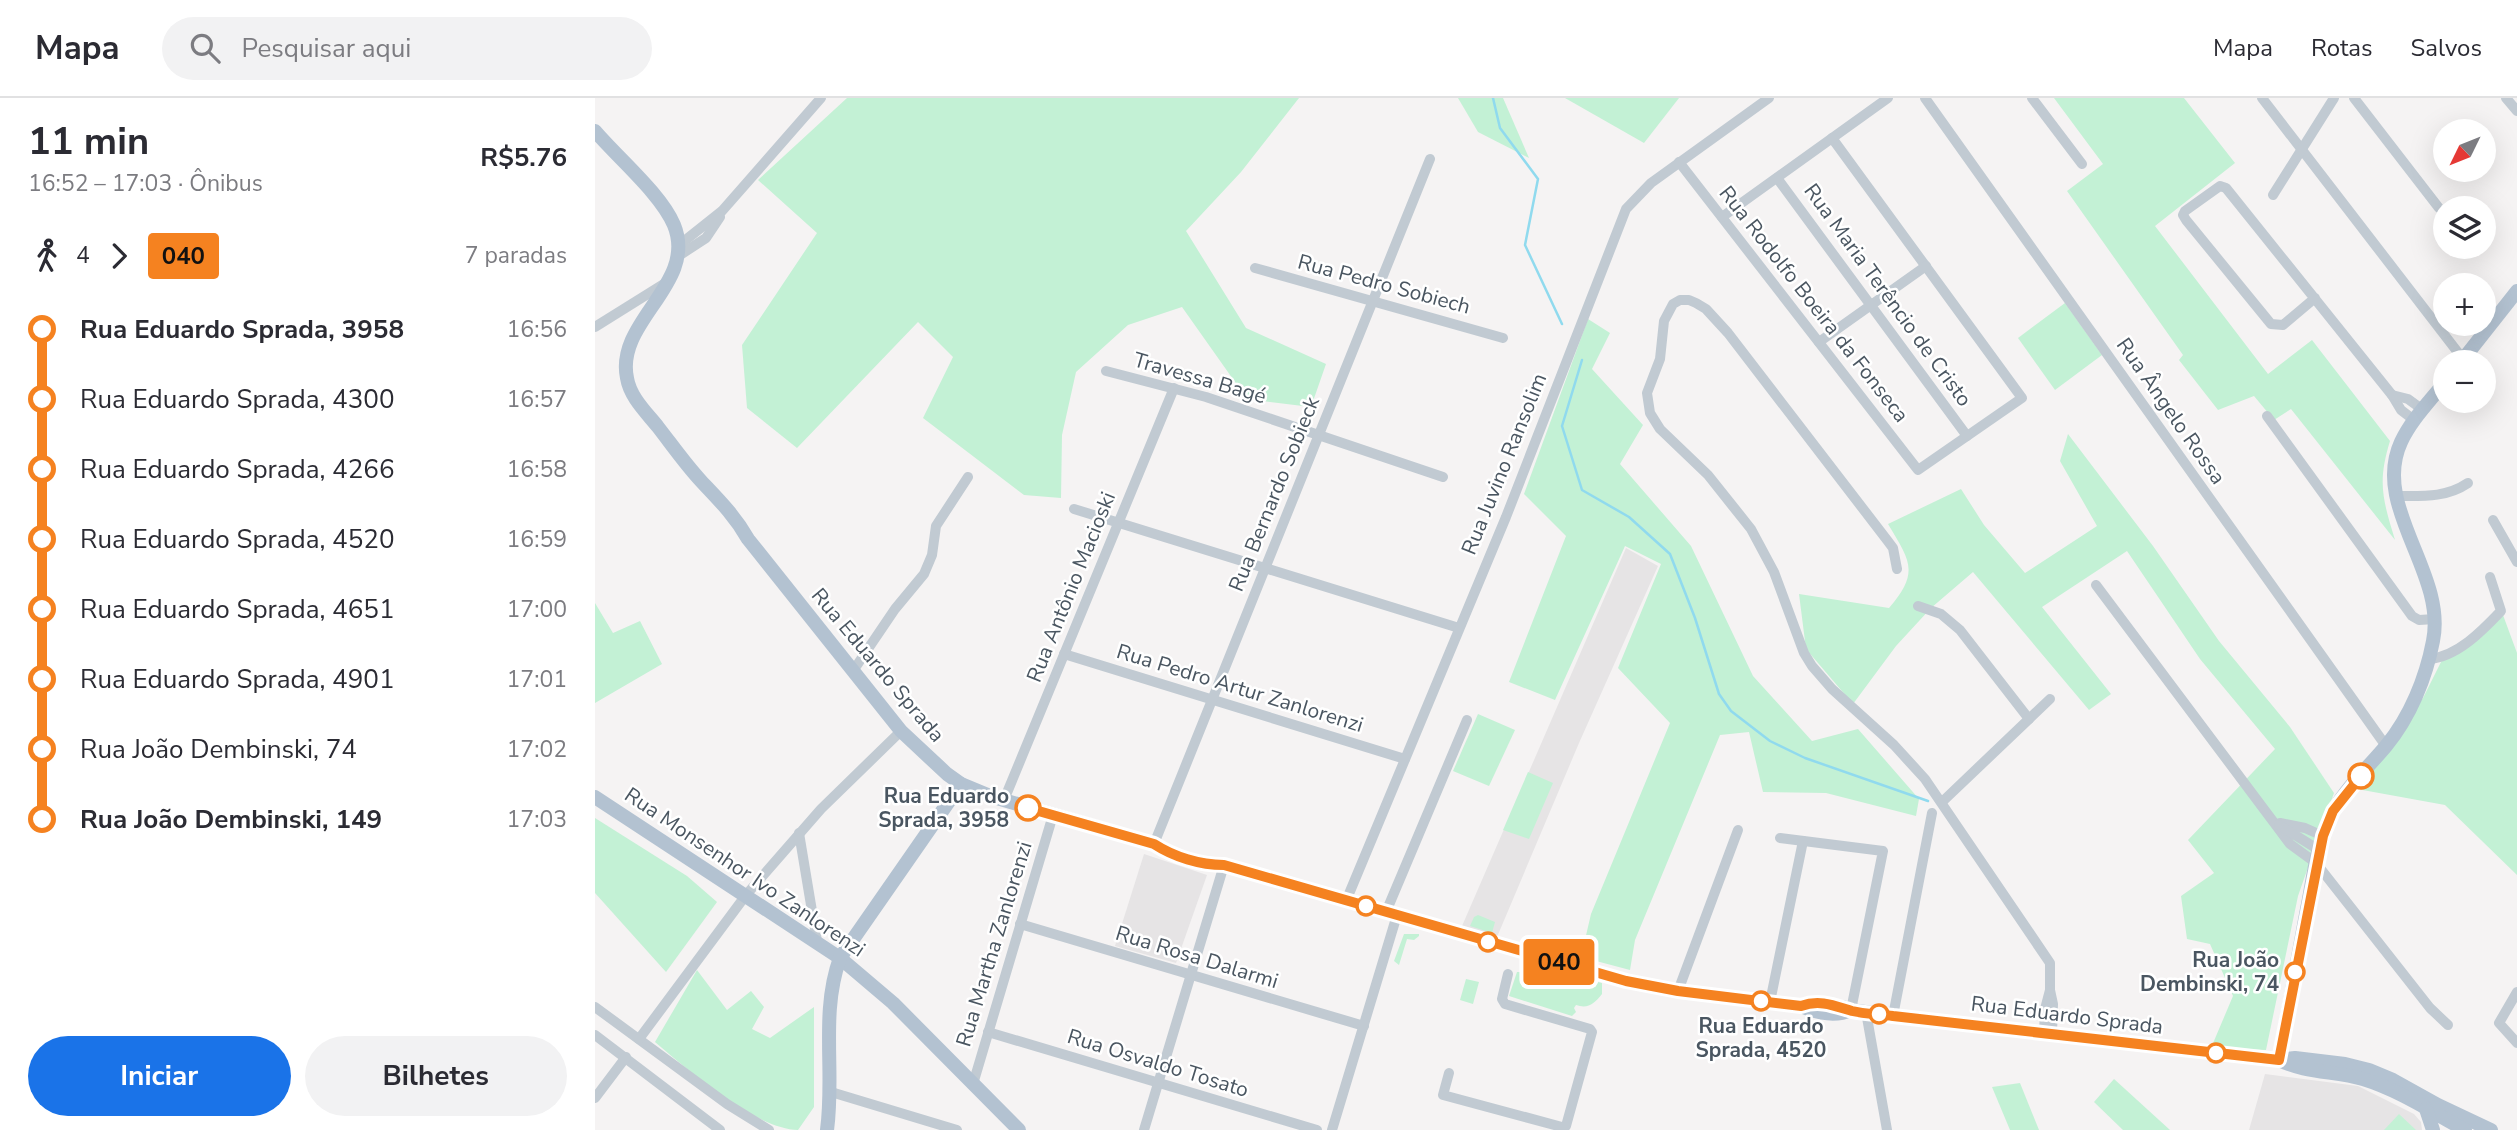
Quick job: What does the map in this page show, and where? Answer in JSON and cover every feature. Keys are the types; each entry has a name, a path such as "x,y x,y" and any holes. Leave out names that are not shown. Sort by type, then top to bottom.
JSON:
{"main road":[{"path":"595,131 664,208 674,226 677,252"},
{"name":"Rua Eduardo Sprada","path":"677,252 669,280 631,343 625,364 634,396 701,481 718,496 748,539 901,731 935,765 961,784 1052,815 1154,844 1165,851 1207,865 1224,865 1606,976 1678,991 1801,1006 1812,1002 1893,1016 2279,1060 2295,1058 2335,1062 2369,1070 2393,1080 2486,1127"},
{"path":"2471,350 2517,291"},
{"path":"2279,1060 2319,850 2339,803 2405,719 2433,643 2435,619 2431,592 2396,496 2394,475 2396,454 2406,431 2433,397"},
{"path":"825,1128 831,1092 829,999 832,978 840,958 961,784"},
{"name":"Rua Monsenhor Ivo Zanlorenzi","path":"595,797 840,958 893,1003 1019,1130"},
{"name":"Rua Eduardo Sprada","path":"2279,1060 2294,1068 2366,1080 2462,1129"},
{"path":"2426,1109 2433,1130"},
{"path":"2462,1129 2486,1127"}],"street":[{"path":"677,252 722,211 821,98"},
{"path":"1722,217 1888,98"},
{"name":"Rua Ângelo Rossa","path":"1925,98 2386,746"},
{"path":"2032,98 2082,164"},
{"path":"2262,98 2454,350"},
{"path":"2273,195 2334,98"},
{"path":"2354,98 2433,200"},
{"path":"2506,98 2517,111"},
{"name":"Rua Juvino Ransolim","path":"1346,901 1506,517 1620,220 1642,190 1763,100"},
{"path":"1832,138 2022,398 1967,436"},
{"name":"Rua Bernardo Sobieck","path":"1154,844 1430,159"},
{"name":"Rua Rodolfo Boeira da Fonseca","path":"1679,162 1918,470 1967,436"},
{"name":"Rua Maria Terêncio de Cristo","path":"1777,178 1967,436"},
{"path":"2315,298 2283,325 2271,324 2186,220 2183,215 2185,211 2223,186 2315,298 2401,410 2419,415"},
{"path":"1819,342 1926,266"},
{"name":"Rua Pedro Sobiech","path":"1255,268 1503,338"},
{"path":"595,327 669,280"},
{"path":"1897,569 1893,548 1728,333 1706,309 1696,303 1680,300 1673,304 1664,321 1660,359 1647,393 1647,404 1654,422 1708,475 1751,529 1775,572 1800,645 1812,666 1832,689 1911,762 1942,802 2050,963 2050,990 2045,1009 2048,1033"},
{"name":"Travessa Bagé","path":"1106,371 1174,388 1443,477"},
{"name":"Rua Antônio Macioski","path":"1004,800 1174,388"},
{"path":"2267,416 2412,615 2419,620 2435,619"},
{"path":"853,671 895,609 924,574 932,555 936,526 968,477"},
{"path":"2396,496 2431,496 2457,490 2468,483"},
{"path":"1073,509 1459,628"},
{"path":"2493,520 2517,562"},
{"path":"2428,659 2441,658 2450,653 2484,628 2501,611 2490,577"},
{"path":"2096,585 2290,844 2319,850"},
{"path":"1917,606 1941,614 1960,630 2029,719"},
{"name":"Rua Pedro Artur Zanlorenzi","path":"1064,654 1405,759"},
{"path":"1942,802 2050,699"},
{"path":"1332,1130 1364,1026 1392,914 1467,720"},
{"path":"639,1039 746,895 846,783 901,731"},
{"path":"1893,1016 1932,813"},
{"name":"Rua Martha Zanlorenzi","path":"973,1084 1052,815"},
{"path":"2274,822 2305,828 2430,1009 2448,1025"},
{"path":"1678,991 1738,830"},
{"path":"799,833 817,942"},
{"path":"1780,838 1883,851 1859,1011 1887,1130"},
{"path":"1770,1002 1803,841"},
{"path":"1144,1130 1224,865"},
{"name":"Rua Rosa Dalarmi","path":"1020,924 1364,1026"},
{"path":"1449,1073 1443,1095 1566,1126 1592,1032 1590,1029 1505,1004 1502,999 1509,974"},
{"path":"2517,992 2499,1023 2517,1043"},
{"path":"595,1007 727,1104 769,1130"},
{"name":"Rua Osvaldo Tosato","path":"988,1032 1317,1130"},
{"path":"595,1035 720,1130"},
{"path":"595,1098 626,1058"},
{"path":"831,1092 957,1130"}],"shaded area":[{"path":"1626,548 1658,566 1497,937 1462,926"},
{"path":"1144,854 1207,875 1176,963 1115,946"},
{"path":"2265,1074 2358,1086 2414,1114 2421,1122 2422,1130 2249,1130"}],"green space":[{"path":"847,98 1299,98 1241,172 1186,231 1246,328 1326,364 1311,407 1247,399 1182,307 1128,325 1076,372 1062,435 1061,498 1024,495 923,418 953,357 918,322 797,448 747,408 742,345 817,233 758,180"},
{"path":"1458,98 1503,98 1529,158 1478,132"},
{"path":"1565,98 1679,98 1644,143"},
{"path":"2054,98 2184,98 2235,163 2155,226 2268,374 2312,340 2390,441 2383,491 2395,540 2291,409 2274,420 2254,396 2218,410 2179,360 2183,355 2067,191 2103,164"},
{"path":"2065,303 2102,355 2055,390 2018,338"},
{"path":"1588,319 1610,333 1592,369 1643,425 1620,464 1691,546 1753,676 1812,741 1858,729 1919,799 1916,816 1826,793 1763,792 1749,732 1720,735 1635,940 1630,970 1581,957 1591,914 1670,723 1618,668 1661,564 1625,546 1555,700 1509,682 1566,536 1524,494"},
{"path":"2068,434 2153,546 2219,641 2290,727 2334,793 2298,896 2266,1050 2211,1048 2233,996 2210,944 2187,939 2181,896 2214,873 2188,840 2275,749 2200,659 2127,551 2042,607 2111,694 2089,710 1973,572 1931,608 1896,646 1853,704 1806,649 1799,594 1889,608 1905,585 1908,566 1902,548 1888,524 1961,489 1984,525 2025,573 2097,526 2060,461"},
{"path":"595,603 613,633 640,621 662,664 595,703"},
{"path":"2503,615 2517,653 2517,875 2445,805 2357,789 2423,698 2442,660"},
{"path":"1478,714 1515,730 1489,786 1453,771"},
{"path":"1528,772 1553,783 1529,839 1503,830"},
{"path":"595,818 687,876 717,902 666,972 595,893"},
{"path":"1478,915 1495,922 1492,933 1470,926"},
{"path":"1404,934 1419,936 1414,940 1407,939 1399,965 1394,961"},
{"path":"1529,965 1602,983 1602,994 1591,1005 1576,1005 1576,1012 1572,1016 1509,996 1517,972 1524,972"},
{"path":"697,970 727,1010 751,991 764,1007 752,1029 770,1038 814,1007 814,1107 798,1130 762,1120 743,1109 703,1082 655,1042"},
{"path":"1466,979 1479,982 1473,1004 1460,1000"},
{"path":"2114,1079 2170,1130 2123,1130 2094,1102"},
{"path":"2020,1083 2039,1130 2010,1130 1992,1087"},
{"path":"2399,1114 2416,1130 2384,1130"}],"waterway":[{"path":"1493,98 1500,128 1538,179 1525,245 1562,324"},
{"path":"1582,360 1562,426 1582,490 1629,517 1670,554 1695,618 1719,694 1731,711 1770,741 1805,758 1928,801"}],"bus line":[{"name":"040","path":"1028,808 1154,844 1165,851 1207,865 1224,865 1626,981 1708,995 1801,1006 1812,1002 1893,1016 2279,1060 2323,836 2333,811 2361,776"}],"place":[{"name":"Rua Eduardo Sprada, 3958","path":"1028,808"},
{"name":"Rua João Dembinski, 74","path":"2295,972"},
{"name":"Rua Eduardo Sprada, 4520","path":"1761,1001"}]}
